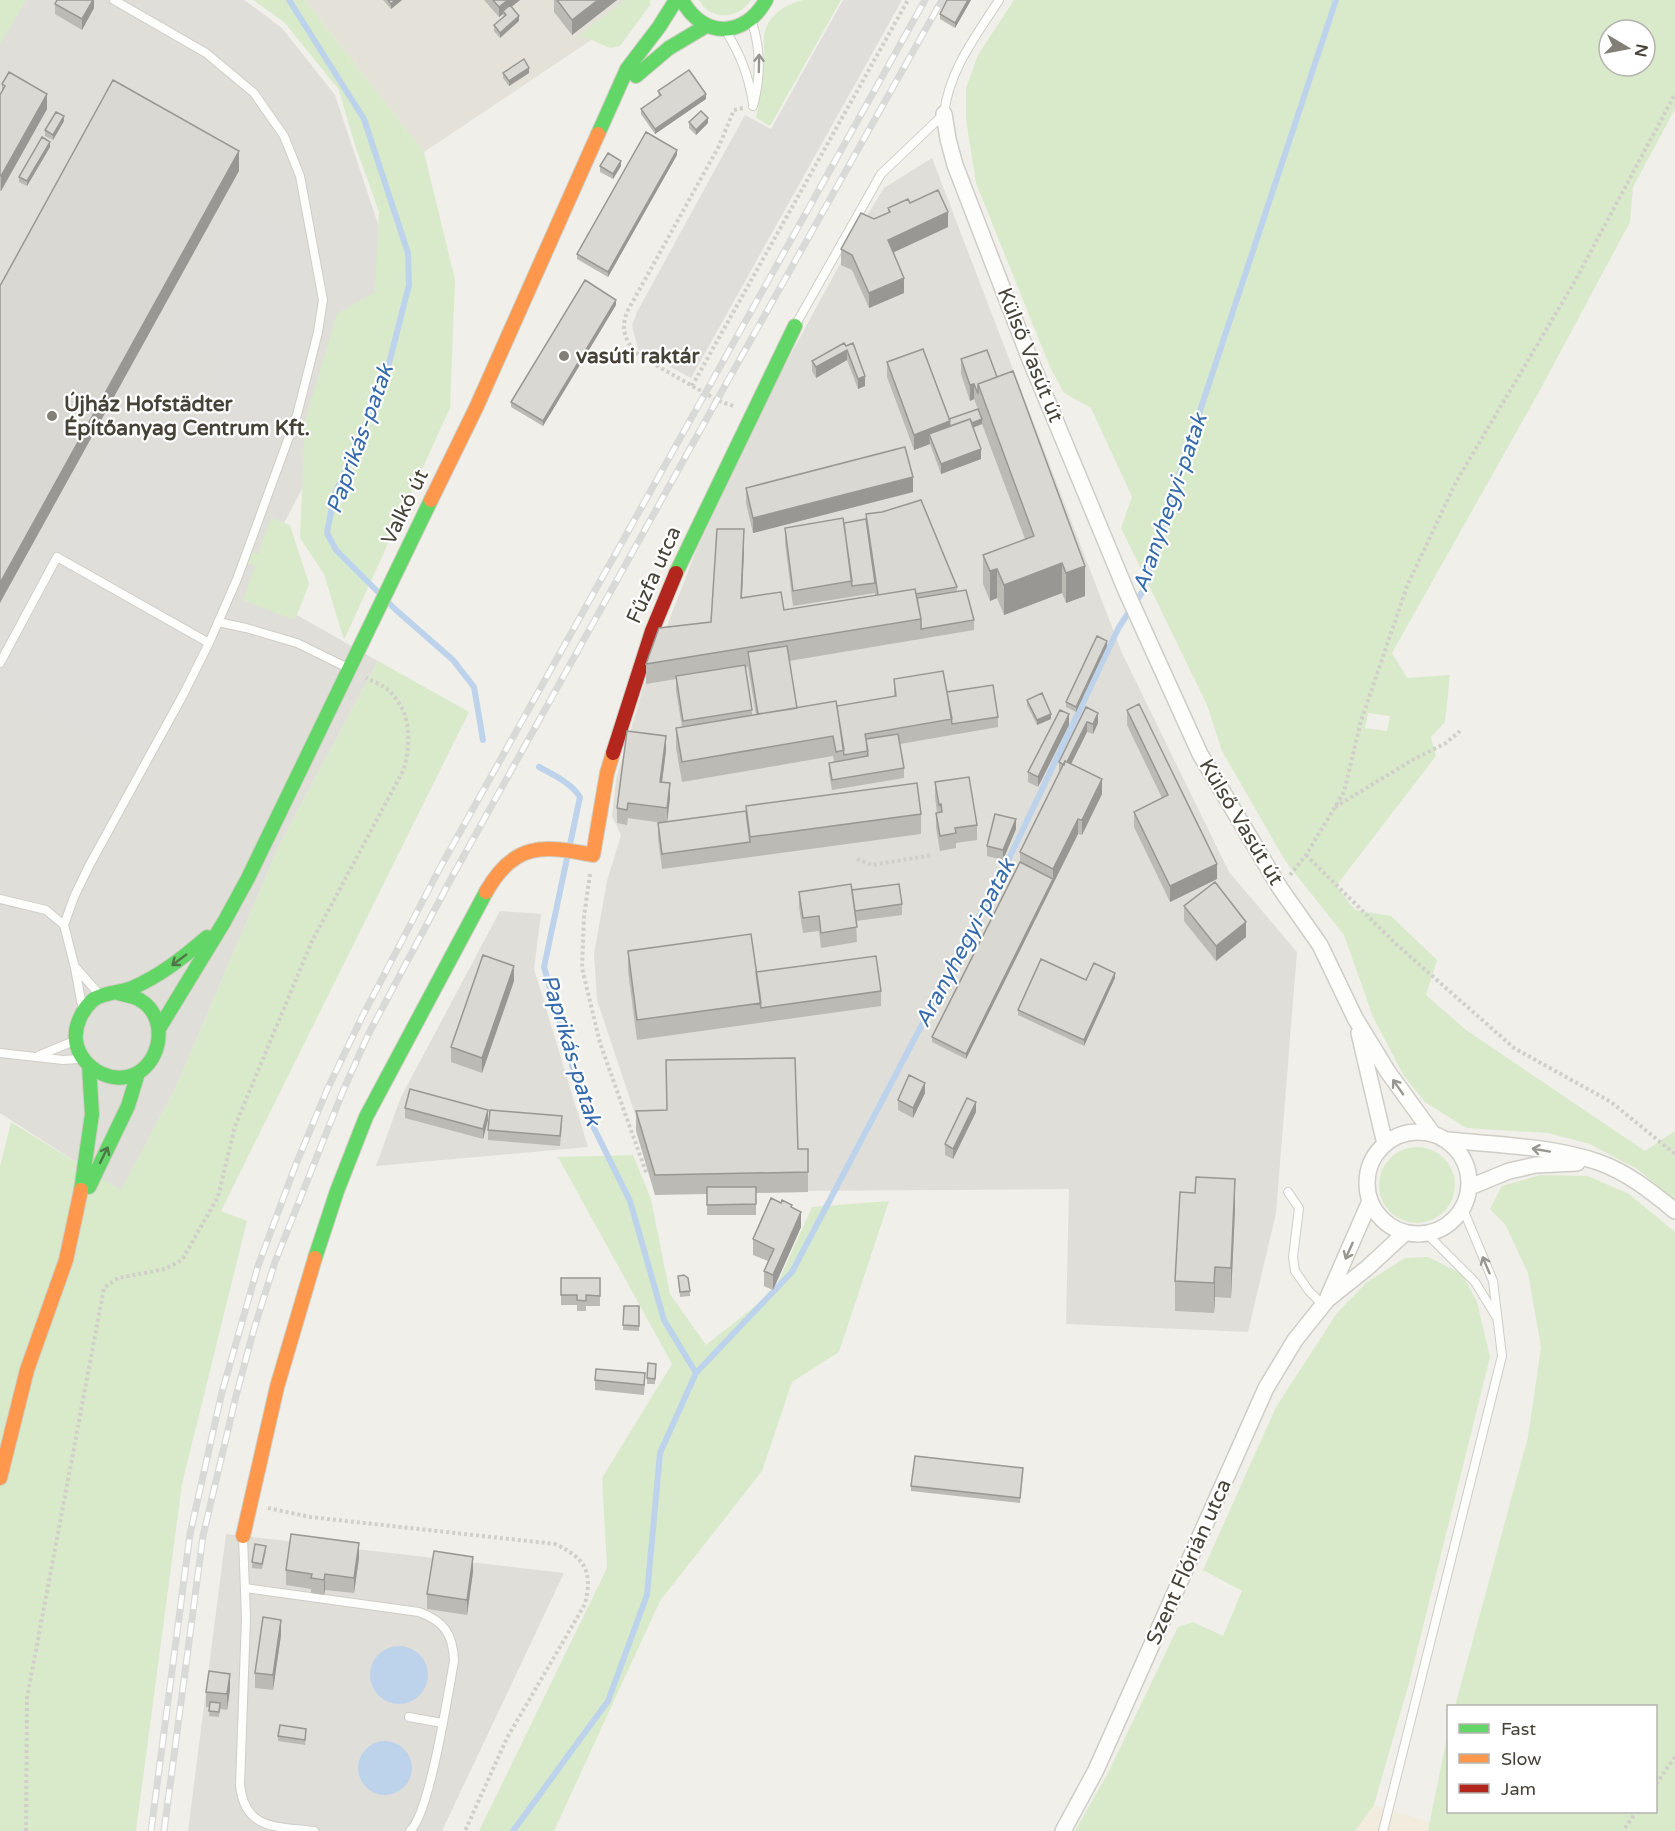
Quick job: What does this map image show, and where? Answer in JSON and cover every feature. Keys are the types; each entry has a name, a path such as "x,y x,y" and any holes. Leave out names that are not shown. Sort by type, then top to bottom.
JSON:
{"street":[{"name":"Valkó út","path":"160,1027 248,878 350,669 507,341 627,69 657,33 676,0"},
{"path":"682,0 689,13 706,26 725,30 740,27 752,20 760,12 766,0"},
{"path":"611,104 651,60 669,46 706,26"},
{"name":"Külső Vasút út","path":"944,114 948,138 959,175 1029,357 1127,593 1200,754 1280,888 1320,945 1355,1018 1388,1072 1440,1137"},
{"name":"Fűzfa utca","path":"593,855 607,772 652,631 682,560 795,326"},
{"path":"243,1536 298,1312 321,1239 356,1142 374,1102 492,882 505,864 522,852 547,848 593,855"},
{"path":"0,1478 27,1370 66,1260 79,1207 92,1114 85,1062 75,1041 76,1026 83,1013 101,996 118,993 154,977 178,962 224,922"},
{"path":"85,1062 100,1074 126,1077 138,1073 149,1065 157,1053 161,1040 156,1016 140,999 118,993"},
{"name":"Külső Vasút út","path":"1355,1018 1385,1144"},
{"path":"79,1207 128,1106 138,1073"},
{"path":"1440,1137 1459,1151 1467,1166 1470,1187 1463,1209 1449,1224 1427,1234 1405,1233 1387,1224 1370,1201 1368,1173 1374,1156 1385,1144 1402,1134 1418,1131 1440,1137 1536,1148 1598,1162 1620,1172 1649,1190 1675,1211"},
{"path":"1470,1187 1509,1171 1536,1165 1598,1162"},
{"name":"Szent Flórián utca","path":"1325,1302 1370,1201"},
{"name":"Szent Flórián utca","path":"1063,1831 1096,1770 1266,1388 1295,1340 1325,1302 1367,1269 1405,1233"}],"lane":[{"path":"83,1013 64,925 89,866 183,695 237,579 297,415 318,332 323,300 300,176 284,136 255,93 207,53 114,0"},
{"path":"795,326 881,174 944,114 946,96 953,75 999,0"},
{"path":"725,30 741,56 749,80 753,106 758,87 759,57 752,20"},
{"path":"0,663 57,557 209,643"},
{"path":"218,622 297,643 350,669"},
{"path":"0,899 46,910 64,925"},
{"path":"75,968 101,996"},
{"path":"37,1056 75,1041"},
{"path":"0,1053 85,1062"},
{"path":"1288,1192 1299,1208 1293,1257 1295,1270 1309,1291 1325,1302"},
{"path":"1383,1831 1502,1356 1500,1322 1493,1281 1463,1209"},
{"path":"1427,1234 1475,1282 1500,1322"},
{"path":"243,1536 245,1588 240,1785 242,1800 257,1821 266,1825 314,1831"},
{"path":"245,1588 398,1609 431,1617 448,1632 454,1647 454,1661 422,1814 410,1831"},
{"path":"409,1717 442,1723"},
{"path":"1377,1831 1386,1820"}],"path":[{"path":"692,386 908,0"},
{"path":"1280,888 1306,855 1344,792 1360,720 1407,586 1456,482 1575,281 1675,94"},
{"path":"723,403 640,356 630,347 624,337 623,322 719,146 734,110"},
{"path":"26,1831 27,1698 104,1288 118,1278 165,1269 182,1260 218,1197 235,1126 312,941 404,770 409,750 410,728 400,704 387,689 350,669"},
{"path":"1335,807 1414,759 1446,743 1460,731"},
{"path":"593,855 584,917 582,968 600,1043 647,1175"},
{"path":"857,859 872,865 933,855"},
{"path":"1306,855 1404,951 1514,1048 1611,1102 1675,1154"},
{"path":"249,1505 310,1517 555,1544 571,1551 583,1563 588,1575 589,1590 585,1604 507,1738 465,1831"},
{"path":"1657,1783 1675,1757"},
{"path":"1625,1828 1635,1813"}],"shaded area":[{"path":"0,0 244,0 282,28 335,95 398,284 300,493 249,588 378,661 280,844 176,1087 121,1191 0,1113"},
{"path":"305,0 651,0 424,152"},
{"path":"843,0 902,0 691,378 638,349 632,325 637,312 745,115 771,129"},
{"path":"932,158 1122,653 1229,872 1297,952 1276,1213 1248,1332 1066,1324 1069,1189 661,1192 597,1000 594,954 607,881 621,835 612,816 616,779 644,685 696,551 772,389 860,227 884,188"},
{"path":"242,205 303,237 313,310 292,407 208,632 140,759 0,683 0,642 134,404 186,435 225,361 174,331"},
{"path":"500,911 541,914 534,969 588,1147 376,1166 401,1097"},
{"path":"226,1534 564,1573 442,1831 188,1831"},
{"path":"1374,1805 1430,1822 1428,1831 1355,1831"}],"green space":[{"path":"0,0 26,0 0,44"},
{"path":"253,0 305,0 424,152 455,280 450,408 344,640 324,574 300,538 305,421 337,314 375,292 379,212 354,142 339,90 284,22"},
{"path":"625,0 650,0 650,5 620,46 610,48 580,35"},
{"path":"699,0 751,0 739,11 718,15 704,7"},
{"path":"803,0 841,0 770,126 756,118 766,30 768,23 777,12"},
{"path":"1014,0 1675,0 1675,109 1633,187 1630,222 1540,390 1392,653 1407,678 1450,675 1445,722 1431,737 1436,756 1336,886 1355,910 1391,916 1437,960 1426,995 1466,1030 1645,1151 1675,1131 1675,1200 1637,1169 1590,1144 1548,1133 1466,1128 1425,1102 1404,1076 1373,1017 1344,935 1286,862 1222,751 1207,705 1121,528 1132,497 1091,408 1064,393 1050,367 976,183 966,120 966,88 978,55","holes":["1368,713 1390,716 1387,731 1365,728"]},
{"path":"271,518 290,525 309,584 295,620 243,600 255,566 243,561 247,550 258,554"},
{"path":"378,661 469,712 221,1211 247,1221 182,1484 136,1831 0,1831 0,1166 11,1122 121,1190 176,1087 280,844"},
{"path":"1410,1147 1424,1147 1438,1153 1449,1164 1455,1178 1452,1200 1444,1212 1424,1223 1410,1223 1396,1217 1385,1206 1379,1192 1379,1178 1385,1164 1396,1153"},
{"path":"633,1155 651,1199 670,1294 706,1345 774,1291 812,1207 889,1201 839,1352 792,1382 762,1471 660,1601 554,1831 479,1831 607,1568 602,1478 672,1364 558,1157"},
{"path":"1540,1175 1588,1176 1629,1194 1675,1232 1675,1831 1428,1831 1447,1737 1447,1813 1657,1813 1657,1705 1455,1705 1528,1437 1541,1347 1528,1273 1505,1224 1490,1209 1502,1186"},
{"path":"1428,1257 1462,1274 1477,1302 1490,1357 1409,1683 1374,1805 1355,1831 1075,1831 1109,1771 1178,1627 1193,1622 1223,1636 1242,1591 1203,1570 1276,1407 1337,1313 1367,1282 1405,1258"}],"water":[{"path":"399,1646 410,1648 423,1659 428,1675 426,1686 415,1699 399,1704 388,1702 375,1691 370,1675 372,1664 383,1651"},
{"path":"380,1741 390,1741 400,1745 408,1753 412,1768 408,1783 400,1791 390,1795 380,1795 370,1791 362,1783 358,1773 358,1763 362,1753 370,1745"}],"building":[{"path":"57,0 93,0 82,19 55,4"},
{"path":"493,0 508,0 499,7"},
{"path":"557,0 598,0 572,20"},
{"path":"947,0 968,0 955,23 940,14"},
{"path":"510,5 519,16 500,33 494,25 506,15 503,11"},
{"path":"524,59 529,68 509,81 503,73"},
{"path":"689,70 706,94 655,129 641,109 661,95 658,91"},
{"path":"9,72 47,94 1,176 0,95 5,86 2,84"},
{"name":"Újház Hofstädter Építőanyag Centrum Kft.","path":"113,80 239,151 0,583 0,286"},
{"path":"701,111 708,118 696,130 689,122"},
{"path":"56,112 64,116 53,135 45,130"},
{"path":"646,132 677,150 608,272 577,254"},
{"path":"42,137 50,142 27,181 19,177"},
{"path":"608,153 621,161 613,174 600,166"},
{"path":"938,190 948,212 888,240 904,278 869,293 852,255 841,249 861,213 874,219 890,212 888,208 908,199 910,203"},
{"name":"vasúti raktár","path":"585,280 616,300 543,421 511,402"},
{"path":"844,343 846,346 853,343 865,376 858,379 847,350 816,367 812,361"},
{"path":"923,349 950,421 914,435 887,362"},
{"path":"987,350 997,377 978,384 978,394 974,384 970,385 961,359"},
{"path":"1013,371 1085,566 1066,573 1062,563 1004,585 997,569 990,571 983,555 1034,536 978,384"},
{"path":"978,409 982,419 972,423 970,419 950,426 949,419"},
{"path":"970,419 981,449 941,464 929,434"},
{"path":"905,447 913,477 753,518 746,488"},
{"path":"921,500 957,587 916,594 915,589 878,595 866,514 882,512"},
{"path":"843,518 852,581 793,591 785,528"},
{"path":"866,519 875,583 852,586 844,523"},
{"path":"717,529 744,529 741,598 781,592 784,610 915,589 921,619 646,664 659,628 711,622"},
{"path":"966,590 974,620 921,629 917,598"},
{"path":"1097,636 1107,641 1076,707 1066,702"},
{"path":"787,646 797,708 758,714 748,652"},
{"path":"745,665 752,710 683,721 676,676"},
{"path":"943,671 952,719 865,734 868,751 844,755 837,706 896,696 894,679"},
{"path":"993,685 998,717 952,724 947,692"},
{"path":"1042,693 1051,714 1037,720 1027,700"},
{"path":"836,701 844,750 836,752 833,736 682,762 676,728"},
{"path":"1139,704 1217,864 1170,886 1134,812 1168,795 1127,710"},
{"path":"1086,707 1098,713 1093,724 1087,722 1064,765 1059,762"},
{"path":"1060,710 1069,714 1038,777 1028,772"},
{"path":"627,731 666,736 660,782 670,783 667,808 628,803 627,810 617,808"},
{"path":"898,734 904,768 832,780 829,763 868,756 866,739"},
{"path":"1065,761 1102,779 1082,820 1078,819 1053,869 1020,852"},
{"path":"969,777 977,825 955,828 956,833 940,836 936,813 942,812 935,782"},
{"path":"917,783 921,814 750,837 746,806"},
{"path":"746,811 750,842 662,854 658,823"},
{"path":"995,814 1016,819 1003,850 987,846"},
{"path":"1020,862 1053,879 966,1054 932,1037"},
{"path":"1215,882 1246,922 1216,946 1184,906"},
{"path":"851,884 857,927 821,933 819,916 803,918 799,892"},
{"path":"899,884 902,904 855,911 852,890"},
{"path":"751,934 761,1003 637,1020 628,951"},
{"path":"483,955 514,966 482,1058 451,1047"},
{"path":"876,956 881,991 761,1008 756,972"},
{"path":"1041,959 1086,980 1094,963 1115,973 1084,1040 1018,1010"},
{"path":"795,1058 798,1149 808,1149 808,1172 655,1175 636,1111 667,1110 666,1060"},
{"path":"909,1075 925,1083 913,1108 898,1100"},
{"path":"410,1089 488,1110 483,1129 405,1108"},
{"path":"967,1098 976,1102 953,1149 945,1144"},
{"path":"490,1110 562,1116 560,1136 488,1130"},
{"path":"1196,1177 1235,1179 1231,1268 1215,1267 1214,1283 1175,1281 1180,1192 1195,1193"},
{"path":"707,1187 756,1187 756,1204 707,1205"},
{"path":"771,1198 781,1203 782,1200 801,1212 773,1275 764,1271 774,1249 753,1239"},
{"path":"684,1275 688,1278 690,1291 680,1292 678,1276"},
{"path":"561,1278 600,1278 600,1296 586,1295 586,1301 577,1300 577,1295 561,1295"},
{"path":"624,1306 639,1306 639,1326 623,1325"},
{"path":"648,1363 656,1364 655,1379 647,1378"},
{"path":"596,1369 645,1373 644,1385 595,1380"},
{"path":"915,1456 1023,1468 1020,1498 911,1486"},
{"path":"291,1534 359,1543 354,1578 325,1574 324,1580 311,1578 312,1574 286,1570"},
{"path":"255,1544 266,1546 262,1564 252,1562"},
{"path":"434,1551 473,1557 467,1600 427,1594"},
{"path":"263,1617 281,1620 273,1675 255,1673"},
{"path":"209,1671 230,1674 227,1694 206,1692"},
{"path":"210,1702 220,1703 219,1712 209,1711"},
{"path":"280,1725 306,1729 305,1740 278,1736"}],"waterway":[{"name":"Paprikás-patak","path":"289,0 364,119 408,253 409,285 383,387 334,496 327,533 336,550 396,610 453,660 474,687 483,740"},
{"name":"Aranyhegyi-patak","path":"513,1831 608,1701 647,1595 660,1453 696,1373 792,1272 1007,863 1119,627 1143,591 1186,453 1336,0"},
{"name":"Paprikás-patak","path":"539,767 567,783 580,797 544,967 585,1110 630,1201 664,1320 696,1373"}],"railway":[{"path":"151,1831 190,1534 222,1392 258,1266 296,1164 327,1090 362,1017 441,866 925,0"},
{"path":"164,1831 203,1536 236,1396 275,1262 343,1091 368,1035 452,877 942,0"}],"traffic: fast":[{"path":"598,134 627,69 676,0"},
{"path":"682,0 701,22 724,29 747,22 766,0"},
{"path":"636,76 669,48 706,26"},
{"path":"676,573 795,326"},
{"path":"160,1027 248,878 431,500"},
{"path":"315,1258 337,1191 366,1117 486,892"},
{"path":"118,993 138,999 148,1007 154,1015 159,1034 158,1044 149,1062 142,1070 122,1078 102,1074 92,1068 79,1051 76,1035 82,1013 97,997 132,988 162,972 207,937"},
{"path":"81,1190 92,1114 89,1066"},
{"path":"89,1187 128,1106 138,1073"}],"traffic: slow":[{"path":"431,500 476,408 598,134"},
{"path":"486,892 508,864 531,851 545,849 593,855 607,773 613,753"},
{"path":"0,1478 27,1370 66,1260 81,1190"},
{"path":"243,1536 277,1387 315,1258"}],"traffic: jam":[{"path":"613,753 652,631 676,573"}],"place":[{"name":"vasúti raktár","path":"564,356"},
{"name":"Újház Hofstädter Építőanyag Centrum Kft.","path":"52,416"}]}
